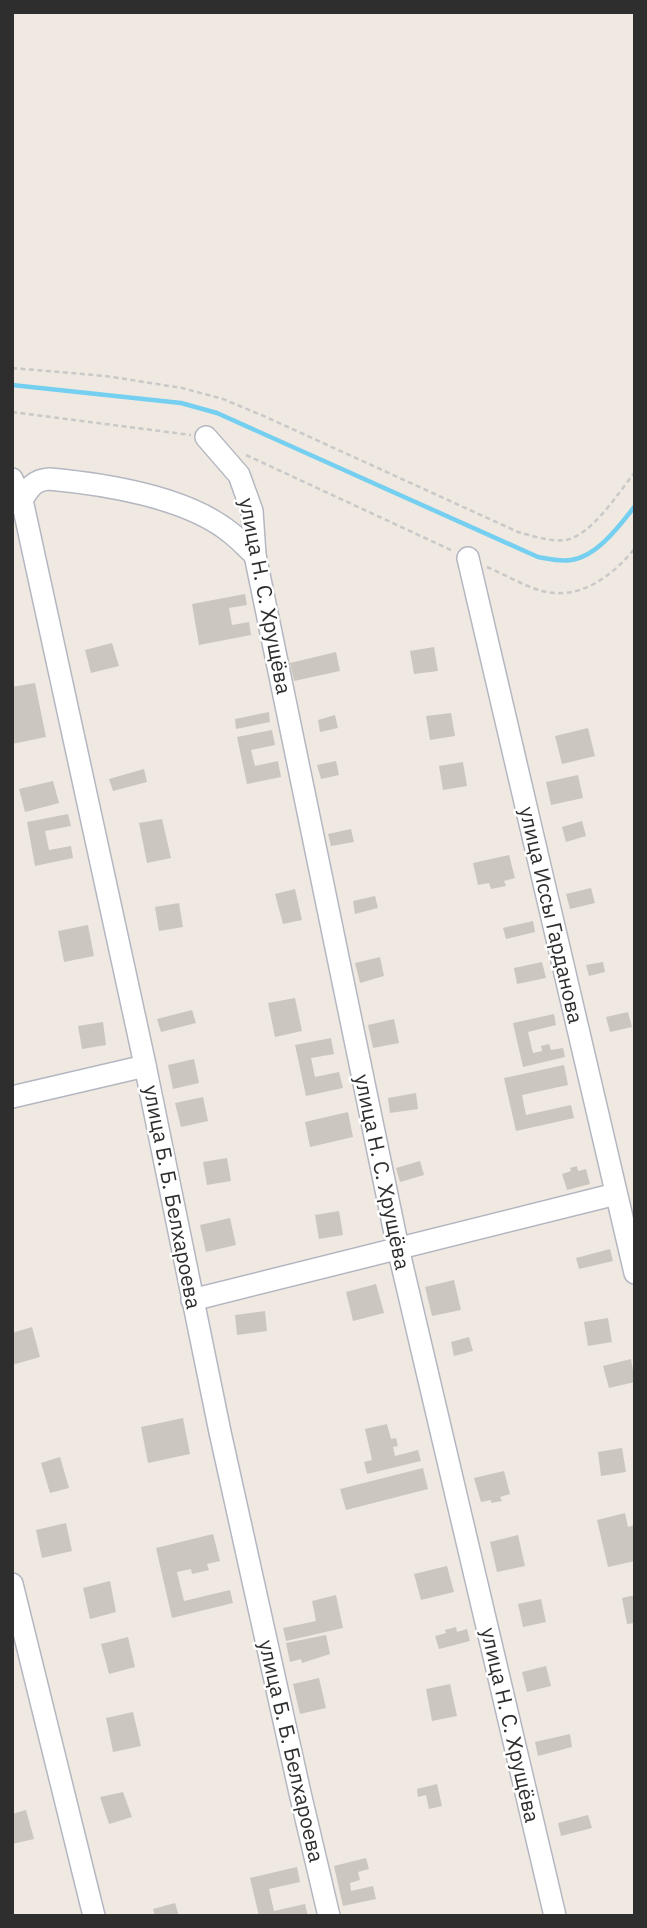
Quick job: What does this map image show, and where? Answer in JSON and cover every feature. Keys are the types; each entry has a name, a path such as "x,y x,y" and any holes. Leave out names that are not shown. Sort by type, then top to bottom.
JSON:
{"street":[{"name":"улица Н. С. Хрущёва","path":"206,437 239,475 252,511 255,555 398,1248 555,1916"},
{"name":"улица Б. Б. Белхароева","path":"12,479 22,500 145,1066 192,1300 329,1916"},
{"path":"22,500 32,485 49,479 140,492 216,522 255,555"},
{"name":"улица Иссы Гарданова","path":"468,558 635,1273"},
{"path":"12,1097 145,1066"},
{"path":"192,1300 616,1194"},
{"path":"12,1584 94,1916"}],"path":[{"path":"12,368 106,376 181,388 223,399 266,416 518,532 545,539 567,540 587,530 635,472"},
{"path":"12,412 206,437"},
{"path":"243,454 542,591 566,593 587,588 605,577 635,548"}],"building":[{"path":"245,594 247,605 229,608 232,625 249,622 251,635 199,645 192,604"},
{"path":"112,643 119,666 91,673 85,650"},
{"path":"434,647 438,671 414,674 410,651"},
{"path":"336,652 340,671 294,681 290,663"},
{"path":"35,683 46,737 12,744 12,687"},
{"path":"269,712 270,722 236,729 235,719"},
{"path":"451,713 455,736 430,740 426,716"},
{"path":"335,715 338,728 320,732 318,720"},
{"path":"588,728 595,756 562,764 555,736"},
{"path":"272,730 275,745 251,750 255,766 278,761 281,777 247,784 237,737"},
{"path":"336,761 339,775 321,779 317,765"},
{"path":"463,762 467,786 443,790 439,766"},
{"path":"144,769 147,782 113,791 109,779"},
{"path":"578,775 583,798 551,805 546,782"},
{"path":"53,781 59,803 25,812 19,789"},
{"path":"68,814 71,826 45,831 49,850 71,846 73,858 35,866 27,822"},
{"path":"162,819 171,858 147,863 139,823"},
{"path":"582,821 586,836 566,842 562,827"},
{"path":"351,829 354,842 331,846 328,834"},
{"path":"509,855 515,878 504,881 506,886 491,889 489,883 478,885 473,863"},
{"path":"591,888 595,903 570,909 566,894"},
{"path":"295,889 302,920 283,924 275,894"},
{"path":"375,896 378,908 355,914 353,901"},
{"path":"179,903 183,927 159,931 155,907"},
{"path":"533,921 535,932 506,939 503,928"},
{"path":"88,925 94,956 64,962 58,931"},
{"path":"380,957 384,976 360,983 355,963"},
{"path":"542,962 546,978 517,984 514,968"},
{"path":"603,962 605,972 589,976 586,965"},
{"path":"295,998 302,1031 275,1037 268,1003"},
{"path":"192,1010 196,1023 161,1032 157,1019"},
{"path":"628,1012 632,1027 610,1032 606,1017"},
{"path":"554,1014 556,1025 528,1032 533,1053 542,1051 541,1046 549,1044 551,1050 563,1048 565,1057 523,1067 513,1023"},
{"path":"394,1019 399,1043 373,1048 368,1025"},
{"path":"103,1022 106,1045 82,1049 78,1026"},
{"path":"331,1038 334,1054 311,1058 315,1077 339,1072 343,1088 306,1096 295,1045"},
{"path":"194,1059 199,1083 173,1089 168,1065"},
{"path":"564,1065 568,1085 522,1095 526,1115 571,1105 574,1118 516,1131 504,1078"},
{"path":"416,1093 418,1109 390,1113 388,1098"},
{"path":"203,1097 208,1121 181,1127 175,1103"},
{"path":"348,1112 353,1137 310,1147 305,1122"},
{"path":"227,1158 231,1181 207,1185 203,1162"},
{"path":"420,1161 424,1175 400,1182 396,1168"},
{"path":"577,1166 578,1171 586,1169 590,1184 567,1190 562,1174"},
{"path":"339,1211 343,1235 319,1239 315,1215"},
{"path":"230,1218 236,1245 206,1252 200,1225"},
{"path":"610,1249 613,1261 579,1269 576,1258"},
{"path":"454,1280 461,1310 432,1316 425,1287"},
{"path":"376,1284 384,1313 353,1321 346,1292"},
{"path":"265,1311 267,1331 237,1335 235,1315"},
{"path":"608,1318 612,1342 588,1346 584,1322"},
{"path":"32,1327 40,1357 12,1365 12,1333"},
{"path":"469,1337 473,1351 454,1356 451,1342"},
{"path":"631,1359 635,1382 609,1388 603,1366"},
{"path":"183,1418 190,1454 148,1463 141,1427"},
{"path":"387,1424 391,1439 396,1438 398,1446 393,1447 395,1456 418,1450 421,1461 367,1474 364,1462 372,1460 365,1429"},
{"path":"622,1448 626,1472 601,1476 598,1452"},
{"path":"60,1457 69,1488 50,1493 41,1463"},
{"path":"423,1468 428,1489 346,1510 340,1489"},
{"path":"504,1471 510,1494 500,1497 502,1501 481,1502 474,1478"},
{"path":"625,1513 628,1527 634,1525 635,1561 608,1567 597,1520"},
{"path":"66,1523 72,1551 42,1558 36,1530"},
{"path":"213,1534 220,1561 207,1564 209,1570 192,1574 191,1569 177,1572 184,1601 230,1590 233,1603 172,1618 156,1548"},
{"path":"518,1535 525,1566 497,1572 490,1542"},
{"path":"447,1566 454,1592 421,1600 414,1574"},
{"path":"110,1581 116,1612 90,1619 83,1588"},
{"path":"336,1595 343,1628 286,1641 283,1628 316,1621 312,1601"},
{"path":"635,1595 635,1623 627,1624 622,1598"},
{"path":"541,1599 546,1622 523,1627 518,1604"},
{"path":"456,1627 457,1632 467,1629 470,1641 439,1649 435,1636"},
{"path":"326,1635 330,1654 302,1663 301,1659 290,1662 286,1643"},
{"path":"128,1637 135,1667 109,1674 101,1644"},
{"path":"546,1666 551,1686 527,1692 522,1672"},
{"path":"319,1678 326,1708 300,1714 293,1684"},
{"path":"450,1684 457,1716 432,1721 426,1689"},
{"path":"133,1712 141,1746 113,1752 106,1718"},
{"path":"570,1734 572,1747 538,1756 535,1742"},
{"path":"437,1784 442,1806 429,1809 426,1795 418,1797 417,1789"},
{"path":"123,1792 132,1817 109,1824 100,1797"},
{"path":"26,1810 34,1839 12,1844 12,1814"},
{"path":"588,1815 592,1828 561,1836 558,1823"},
{"path":"366,1858 369,1869 358,1872 360,1880 350,1883 351,1891 373,1886 376,1899 343,1906 334,1866"},
{"path":"297,1867 300,1882 269,1889 274,1911 305,1904 308,1916 259,1916 250,1878"},
{"path":"175,1903 179,1916 155,1916 153,1909"}],"waterway":[{"path":"12,385 181,403 217,413 538,557 567,561 581,558 599,547 635,506"}]}
